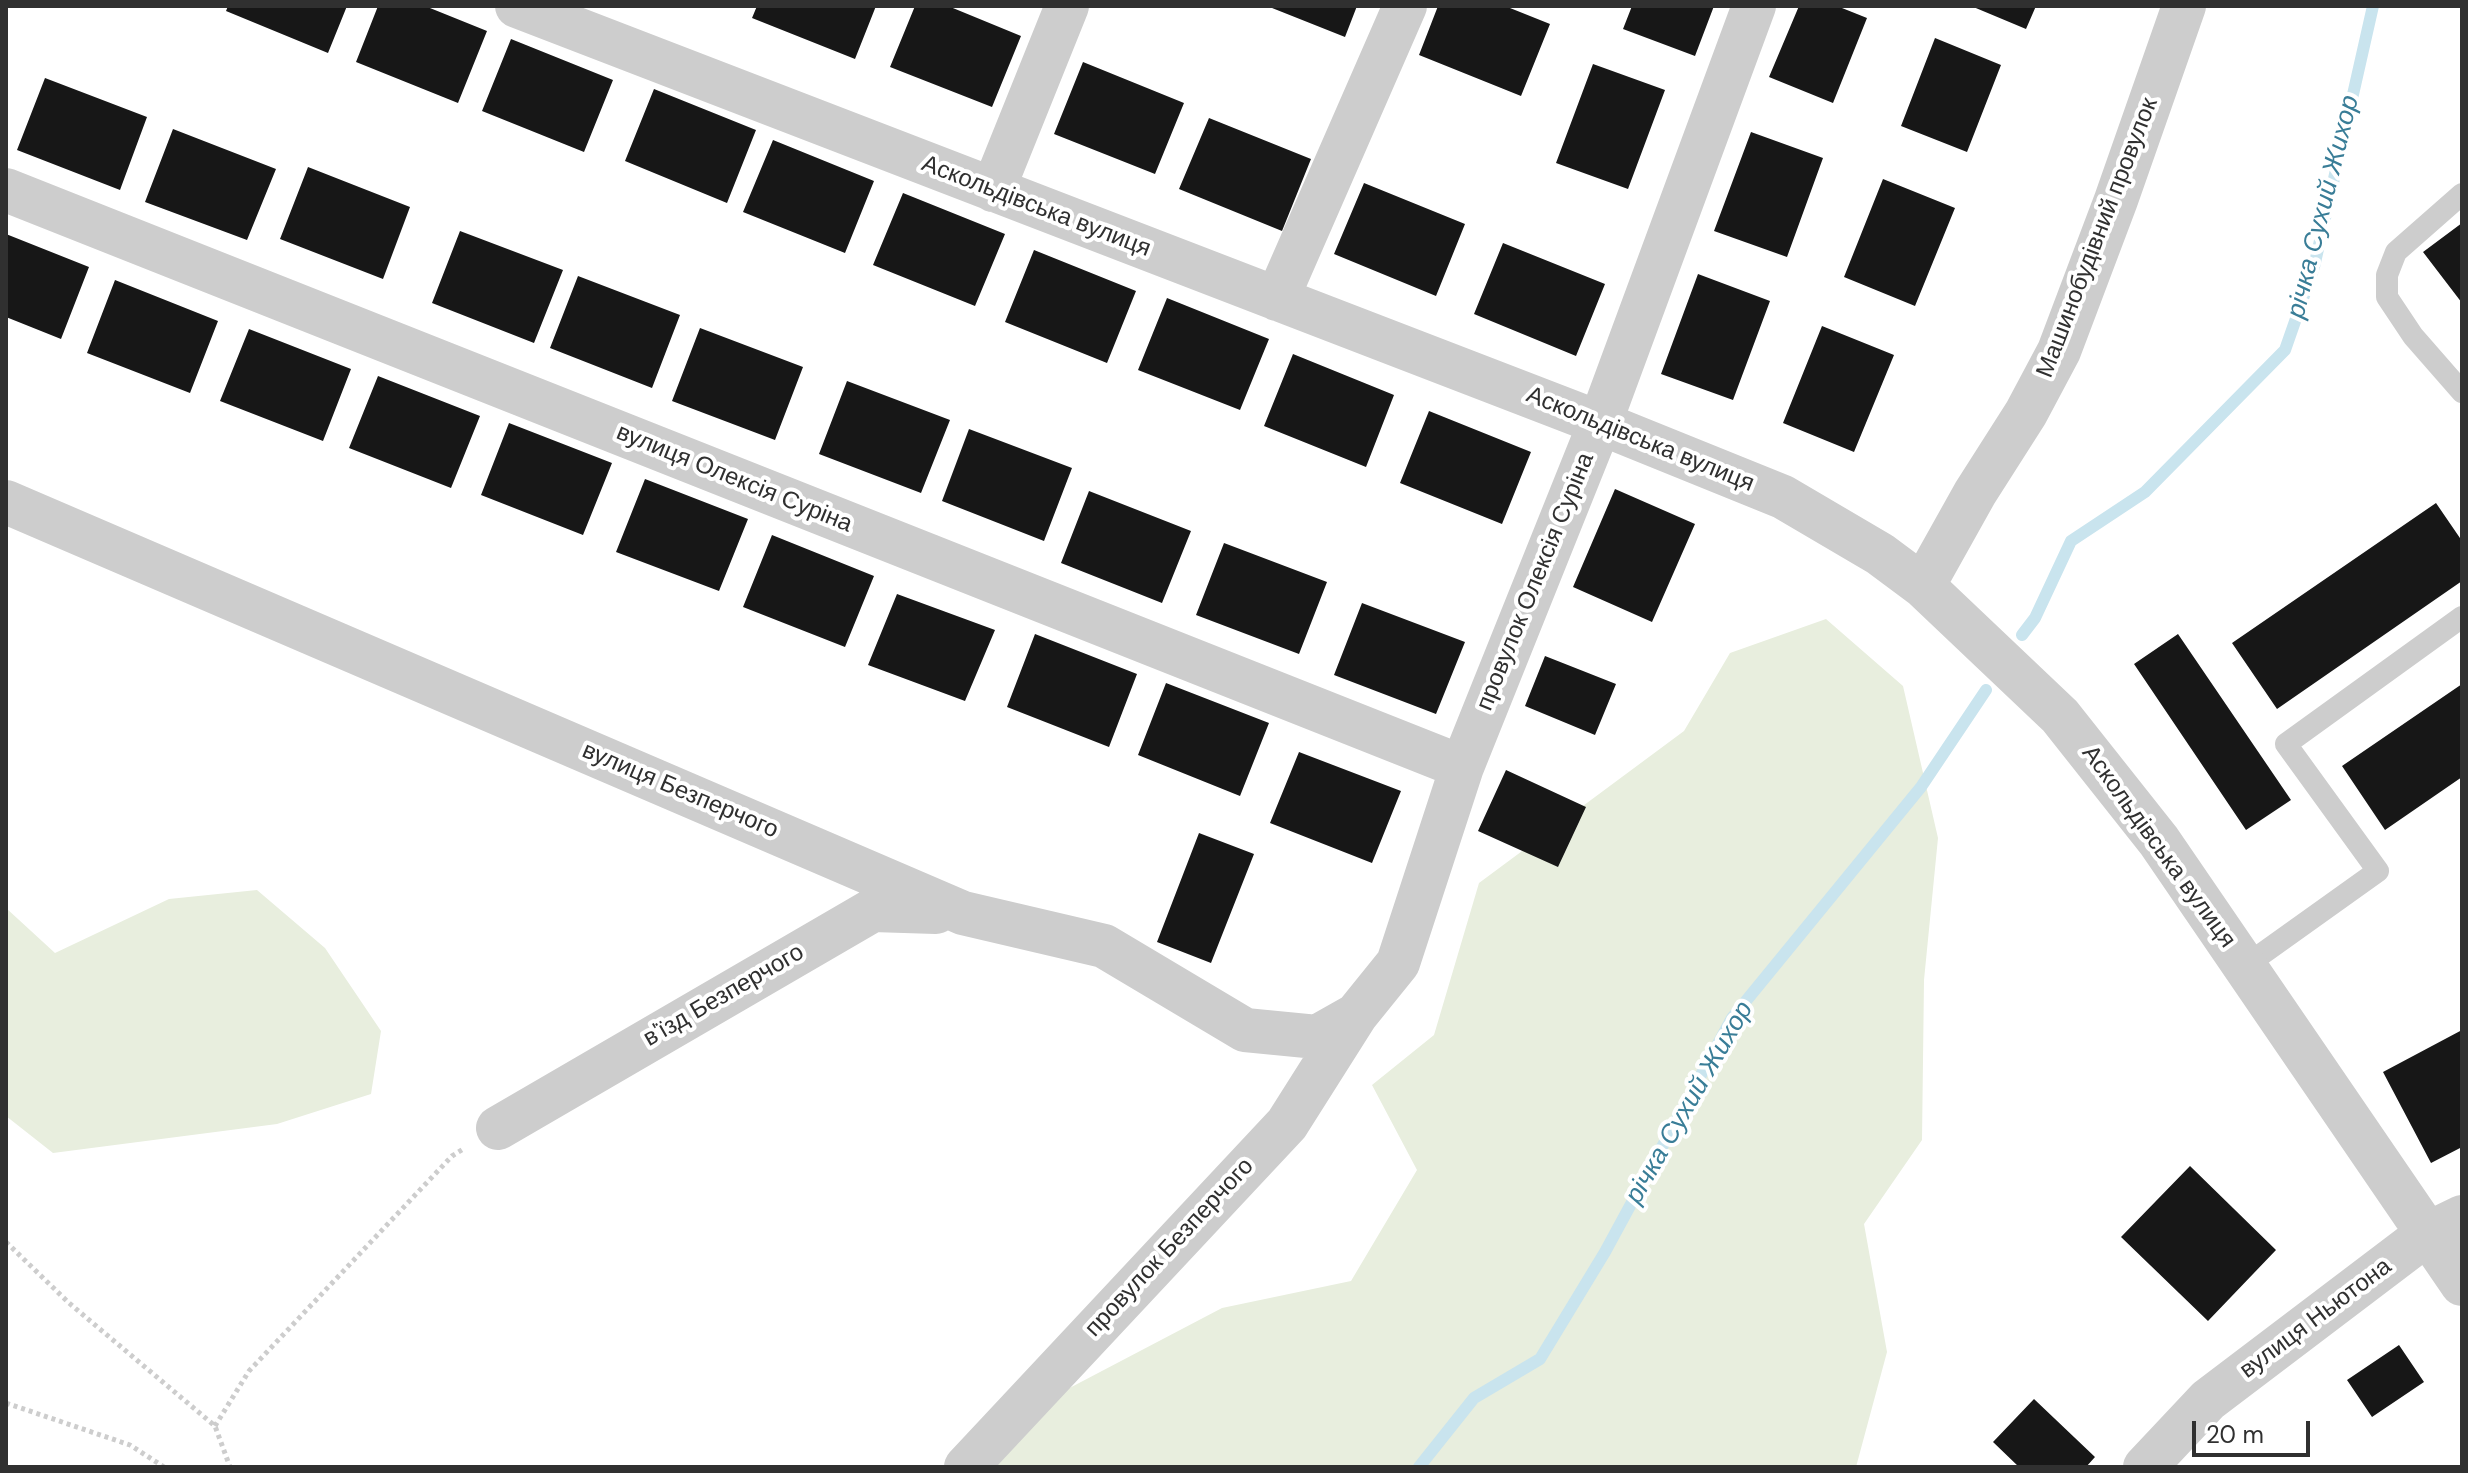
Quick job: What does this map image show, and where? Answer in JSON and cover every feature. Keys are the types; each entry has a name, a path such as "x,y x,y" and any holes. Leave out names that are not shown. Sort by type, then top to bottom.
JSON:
{"street":[{"name":"Аскольдівська вулиця","path":"517,6 1600,423 1783,497 1880,554 1923,586 2060,716 2159,841 2245,966 2444,1226 2462,1284"},
{"path":"993,190 1067,6"},
{"path":"1277,299 1405,6"},
{"name":"провулок Олексія Суріна","path":"1356,1015 1398,963 1462,767 1600,423 1754,6"},
{"name":"Машинобудівний провулок","path":"1923,586 1975,493 2026,413 2059,351 2184,6"},
{"name":"вулиця Олексія Суріна","path":"6,190 1462,767"},
{"name":"вулиця Безперчого","path":"6,502 963,913 1104,946 1245,1030 1317,1037 1356,1015"},
{"name":"в'їзд Безперчого","path":"498,1128 873,910 963,913"},
{"name":"провулок Безперчого","path":"966,1467 1287,1124 1356,1015"},
{"name":"вулиця Ньютона","path":"2145,1467 2208,1400 2444,1226"}],"lane":[{"path":"2462,194 2396,252 2387,275 2387,297 2413,336 2462,392"},
{"path":"2245,966 2378,871 2286,744 2462,617"}],"path":[{"path":"215,1426 249,1371 452,1156"},
{"path":"6,1242 69,1303 215,1426 230,1467"},
{"path":"6,1403 130,1445 164,1467"}],"green space":[{"path":"1826,619 1903,686 1938,838 1924,980 1922,1140 1864,1224 1887,1352 1856,1467 973,1467 1060,1393 1222,1308 1351,1281 1417,1170 1372,1085 1434,1035 1479,883 1684,731 1730,653"},
{"path":"257,890 325,948 381,1031 371,1094 277,1124 53,1153 6,1116 6,908 55,953 169,899"}],"building":[{"path":"228,6 347,6 328,53 226,11"},
{"path":"378,6 425,6 487,31 458,103 356,62"},
{"path":"757,6 876,6 855,59 752,18"},
{"path":"915,6 948,6 1021,36 992,107 890,67"},
{"path":"1267,6 1357,6 1345,37"},
{"path":"1438,6 1505,6 1550,24 1521,96 1419,55"},
{"path":"1632,6 1714,6 1695,56 1623,29"},
{"path":"1799,6 1837,6 1867,18 1833,103 1769,77"},
{"path":"1971,6 2036,6 2026,29"},
{"path":"1935,38 2001,65 1967,152 1901,126"},
{"path":"511,39 613,80 584,152 482,111"},
{"path":"1083,62 1184,103 1155,174 1054,134"},
{"path":"1593,64 1665,90 1628,189 1556,163"},
{"path":"45,78 147,117 120,190 17,150"},
{"path":"654,89 756,130 727,203 625,161"},
{"path":"1209,118 1311,159 1282,231 1179,189"},
{"path":"173,129 276,169 247,240 145,202"},
{"path":"1751,132 1823,158 1787,257 1714,231"},
{"path":"773,140 874,181 845,253 743,212"},
{"path":"308,167 410,207 383,279 280,239"},
{"path":"1883,179 1955,208 1915,306 1844,277"},
{"path":"1364,183 1465,224 1436,296 1334,254"},
{"path":"903,193 1005,234 975,306 873,265"},
{"path":"2462,223 2462,303 2423,252"},
{"path":"460,231 563,270 534,343 432,303"},
{"path":"6,234 89,267 61,339 6,317"},
{"path":"1503,243 1605,284 1576,356 1474,314"},
{"path":"1034,250 1136,291 1107,363 1005,322"},
{"path":"1698,274 1770,301 1733,400 1661,374"},
{"path":"578,276 680,315 652,388 550,348"},
{"path":"115,280 218,321 190,393 87,353"},
{"path":"1167,298 1269,339 1240,410 1138,370"},
{"path":"1822,326 1894,355 1854,452 1783,423"},
{"path":"700,328 803,367 775,440 672,401"},
{"path":"249,329 351,369 323,441 220,401"},
{"path":"1293,354 1394,395 1366,467 1264,426"},
{"path":"378,376 480,416 451,488 349,448"},
{"path":"847,381 950,420 921,493 819,454"},
{"path":"1429,411 1531,452 1502,524 1400,483"},
{"path":"509,423 612,463 583,535 481,495"},
{"path":"969,429 1072,468 1044,541 942,501"},
{"path":"645,479 748,519 719,591 616,552"},
{"path":"1615,489 1695,524 1652,622 1573,587"},
{"path":"1089,491 1191,531 1162,603 1061,563"},
{"path":"2436,503 2462,541 2462,581 2277,709 2232,643"},
{"path":"772,535 874,576 845,647 743,607"},
{"path":"1224,543 1327,582 1299,654 1196,615"},
{"path":"897,594 995,630 965,701 868,665"},
{"path":"1362,603 1465,642 1436,714 1334,675"},
{"path":"1035,634 1137,674 1109,747 1007,707"},
{"path":"2178,634 2291,800 2246,830 2134,664"},
{"path":"1545,656 1616,684 1595,735 1525,706"},
{"path":"1166,683 1269,723 1240,796 1138,755"},
{"path":"2462,684 2462,777 2385,830 2342,766"},
{"path":"1299,752 1401,791 1372,863 1270,823"},
{"path":"1506,770 1586,807 1558,867 1478,831"},
{"path":"1199,833 1254,854 1211,963 1157,942"},
{"path":"2462,1030 2462,1147 2431,1163 2383,1072"},
{"path":"2190,1166 2276,1250 2208,1321 2121,1237"},
{"path":"2399,1345 2424,1382 2372,1417 2347,1380"},
{"path":"2034,1399 2095,1457 2086,1467 2019,1467 1993,1442"}],"waterway":[{"name":"річка Сухий Жихор","path":"2022,635 2035,618 2071,541 2145,492 2285,350 2314,267 2373,6"},
{"name":"річка Сухий Жихор","path":"1419,1467 1474,1398 1540,1359 1605,1252 1732,1018 1921,787 1986,690"}]}
